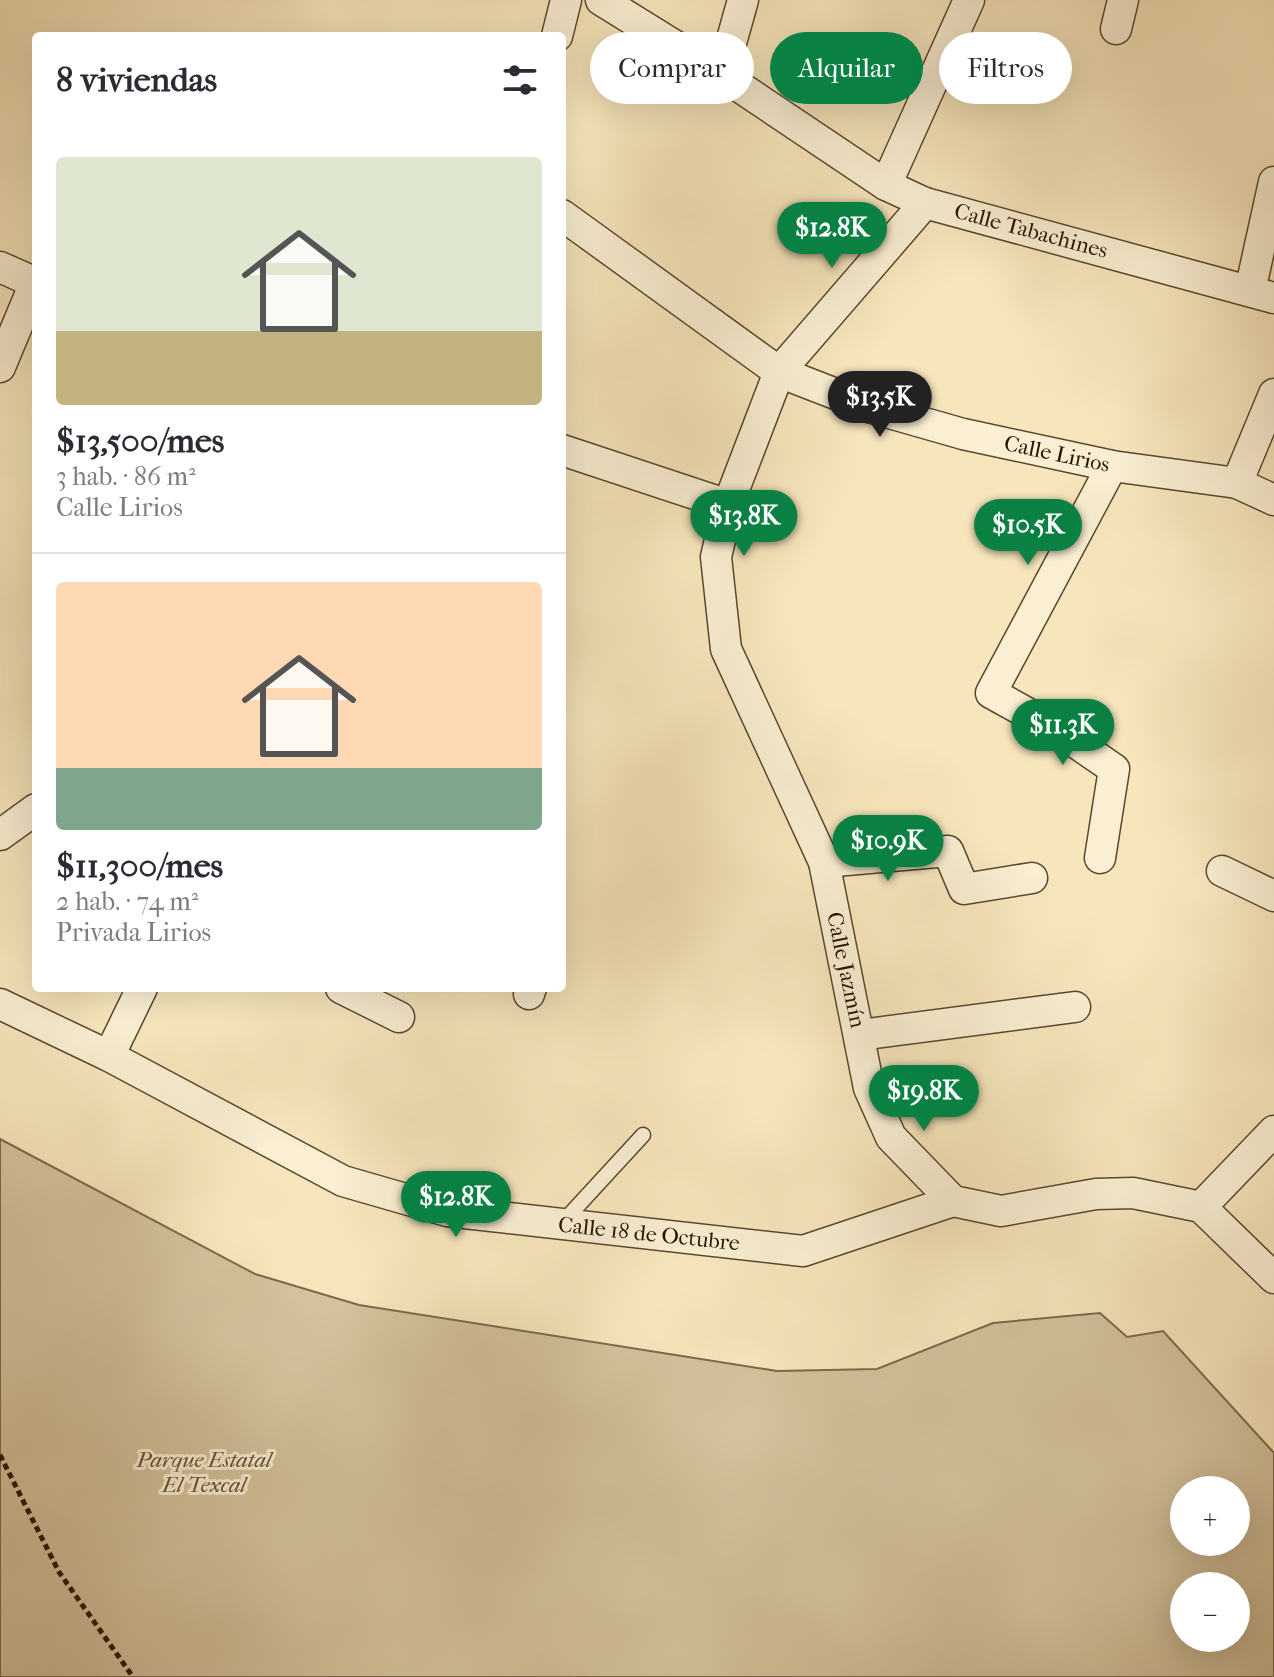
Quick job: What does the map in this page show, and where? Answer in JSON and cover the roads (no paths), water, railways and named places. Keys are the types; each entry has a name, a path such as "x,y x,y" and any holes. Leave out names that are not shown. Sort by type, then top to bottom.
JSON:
{"street":[{"path":"558,32 566,0"},
{"name":"Calle Tabachines","path":"601,0 653,32"},
{"path":"734,32 743,0"},
{"path":"886,185 969,0"},
{"name":"Calle Tabachines","path":"754,96 886,185 925,203 1262,294"},
{"path":"1262,294 1274,182"},
{"name":"Calle Jazmín","path":"925,203 779,372 728,505 716,557 726,649 824,862 869,1088 891,1137 953,1201"},
{"name":"Calle Lirios","path":"566,218 779,372 872,408 963,434 1112,466 1237,483 1274,500"},
{"path":"0,267 32,282"},
{"path":"0,367 32,290"},
{"path":"1237,483 1274,394"},
{"path":"566,451 728,505"},
{"path":"1100,858 1114,769 1056,729 991,693 1112,466"},
{"path":"0,835 32,812"},
{"path":"824,862 948,851 964,889 1032,878"},
{"path":"1222,871 1273,892"},
{"path":"109,1056 140,992"},
{"path":"349,992 399,1017"},
{"name":"Calle 18 de Octubre","path":"0,1004 109,1056 343,1181 447,1211 803,1251 953,1201"},
{"path":"860,1035 1075,1007"},
{"path":"1201,1207 1274,1131"},
{"path":"953,1201 1001,1211 1096,1194 1133,1193 1201,1207 1274,1278"}],"lane":[{"path":"561,1224 643,1135"}],"park label":[{"name":"Parque Estatal El Texcal","path":"204,1472"}]}
